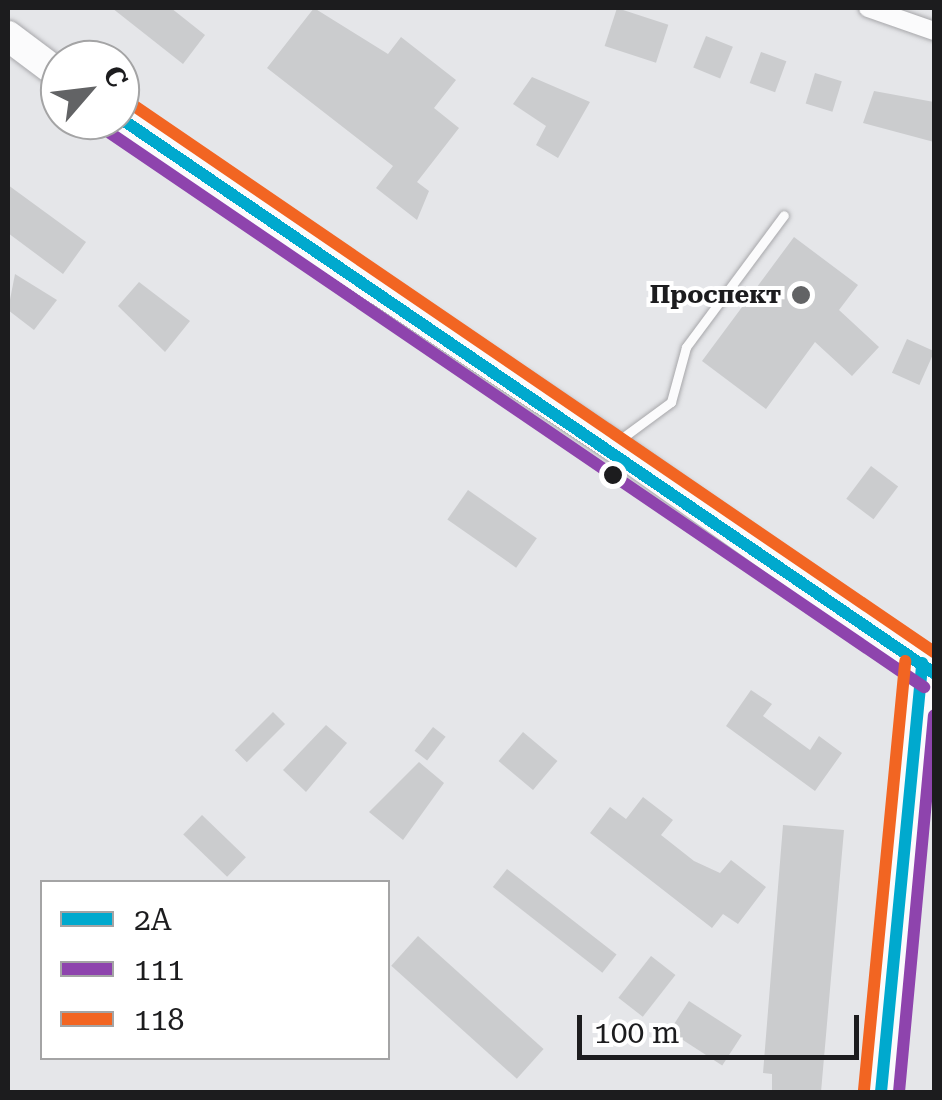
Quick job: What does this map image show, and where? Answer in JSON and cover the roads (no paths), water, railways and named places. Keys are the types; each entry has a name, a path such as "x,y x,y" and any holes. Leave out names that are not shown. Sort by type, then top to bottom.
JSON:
{"main road":[{"path":"8,36 40,60"},
{"path":"140,131 612,444 928,668 881,1092"}],"street":[{"path":"868,8 934,31"}],"lane":[{"path":"612,444 671,402 686,347 784,215"}],"place":[{"name":"Проспект","path":"801,295"}]}
